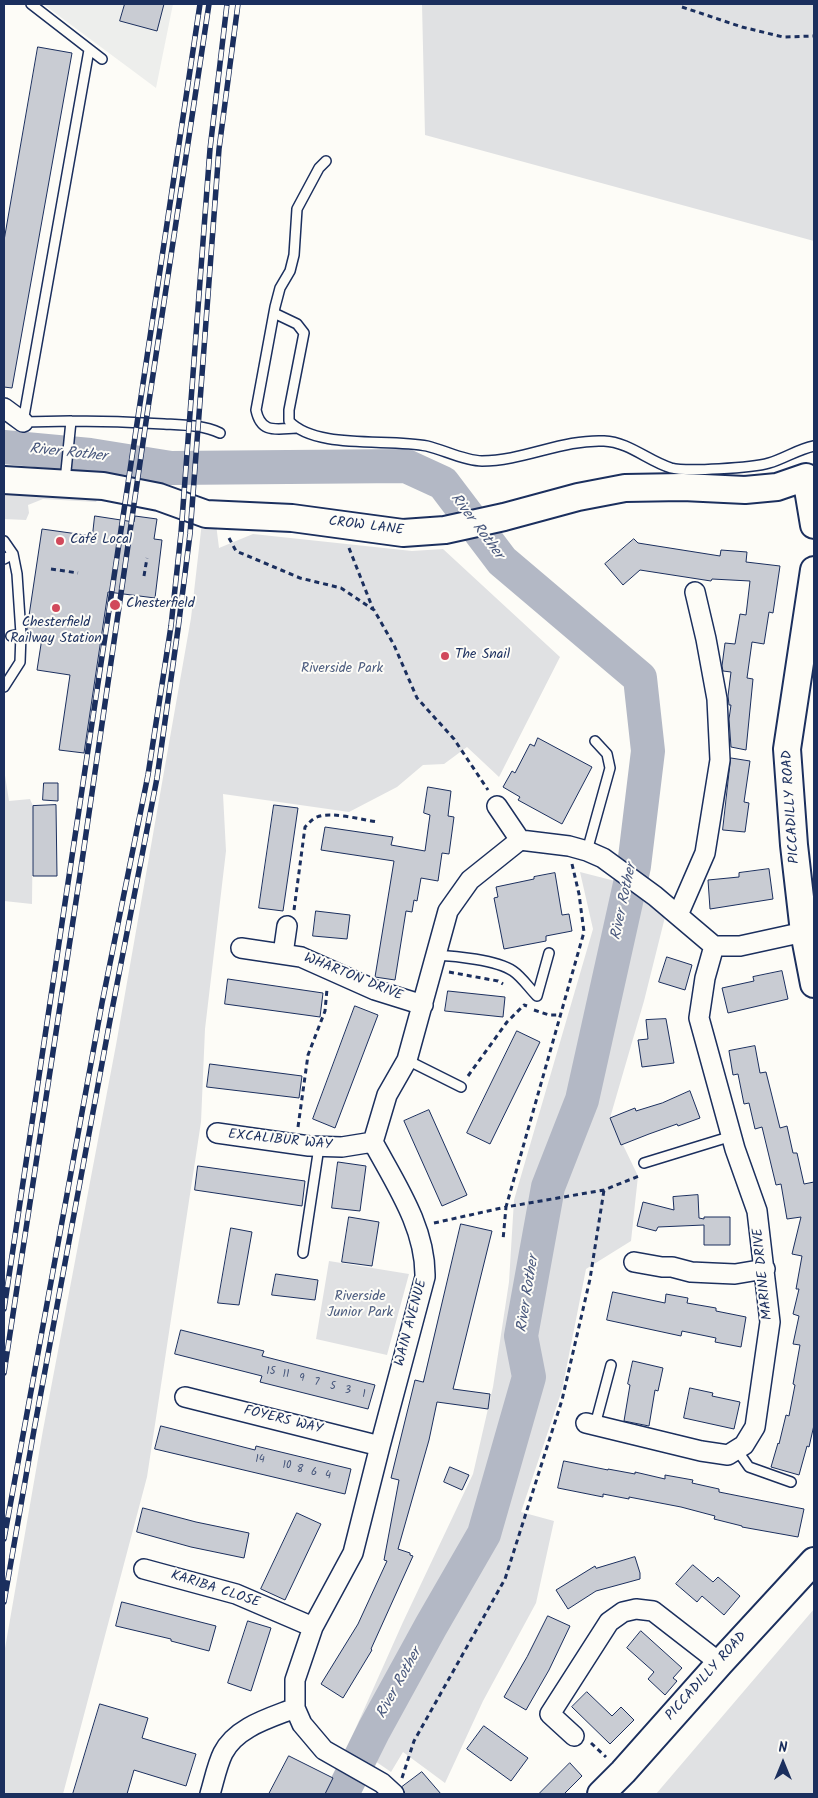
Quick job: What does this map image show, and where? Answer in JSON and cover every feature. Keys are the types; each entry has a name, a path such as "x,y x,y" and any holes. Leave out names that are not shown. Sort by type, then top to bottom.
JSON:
{"street":[{"path":"4,408 23,422"},
{"path":"810,475 814,525"},
{"name":"CROW LANE","path":"4,480 66,478 141,493 198,512 219,516 292,518 403,533 445,530 504,518 578,497 625,488 683,487 745,490 777,487 810,475"},
{"name":"PICCADILLY ROAD","path":"814,570 787,749 794,844 804,932 814,984"},
{"path":"678,915 705,853 720,760 717,699 695,592"},
{"path":"497,806 520,840 586,852 655,896 714,946 740,946 804,932"},
{"path":"373,1142 387,1095 407,1060 448,911 470,880 520,840"},
{"path":"283,954 290,920"},
{"name":"MARINE DRIVE","path":"714,946 705,978 699,1018 732,1136 757,1211 770,1322 756,1427 744,1445 737,1450"},
{"name":"WHARTON DRIVE","path":"241,948 301,957 375,990 423,1004"},
{"name":"EXCALIBUR WAY","path":"217,1134 296,1145 342,1148 373,1142"},
{"name":"WAIN AVENUE","path":"373,1142 416,1227 425,1263 425,1277 353,1553 313,1627 295,1680 295,1708 302,1724 324,1750 389,1790"},
{"path":"634,1262 662,1268 672,1267 691,1272 735,1274 765,1269"},
{"name":"FOYERS WAY","path":"186,1397 380,1446"},
{"path":"591,1424 701,1451 728,1454 737,1450"},
{"name":"PICCADILLY ROAD","path":"601,1794 814,1561"},
{"name":"KARIBA CLOSE","path":"144,1568 236,1594 313,1627"},
{"path":"574,1736 550,1714 609,1622 623,1612 636,1608 653,1611 720,1662"},
{"path":"210,1794 223,1753 232,1740 252,1726 295,1708"}],"lane":[{"path":"31,4 102,59"},
{"path":"89,50 23,422 71,424 116,421 176,424 209,428 220,433"},
{"path":"326,160 319,168 297,209 294,255 290,271 280,288 256,410 258,420 264,426 270,429 296,428 322,438 426,446 480,462 498,460 583,441 606,441 628,447 672,468 749,467 768,464 814,446"},
{"path":"274,313 296,324 304,333 289,410 289,421 296,428"},
{"path":"66,478 71,424"},
{"path":"4,541 13,554 17,574 21,634 20,662 4,687"},
{"path":"4,559 13,554"},
{"path":"10,636 21,634"},
{"path":"586,852 610,768 607,754 595,741"},
{"path":"434,962 458,956 494,964 512,970 537,996 548,953"},
{"path":"407,1060 460,1087"},
{"path":"644,1163 732,1136"},
{"path":"303,1253 319,1146"},
{"path":"591,1424 611,1365"},
{"path":"737,1450 749,1467 791,1482"}],"path":[{"path":"682,8 742,27 783,37 814,36"},
{"path":"219,516 219,525 236,551 300,578 341,588 374,610"},
{"path":"339,525 374,610 394,645 416,698 454,739 497,806"},
{"path":"144,576 147,558"},
{"path":"51,569 78,573"},
{"path":"290,920 305,827 310,821 318,816 329,815 378,822"},
{"path":"503,1240 506,1206 584,932 579,894 574,879 586,852"},
{"path":"434,962 498,981 508,986"},
{"path":"296,1145 308,1055 325,1011 330,969"},
{"path":"521,999 524,1004 536,1011 549,1015 560,1015"},
{"path":"460,1087 507,1022 524,1004"},
{"path":"389,1790 400,1785 414,1741 505,1579 562,1400 590,1279 604,1190 516,1204 416,1227"},
{"path":"574,1736 582,1735 623,1772"}],"shaded area":[{"path":"43,4 173,4 156,88"}],"green space":[{"path":"422,4 814,4 814,241 425,135"},
{"path":"4,491 99,497 96,502 43,499 28,505 29,513 26,520 4,519"},
{"name":"Riverside Park","path":"202,522 216,524 219,548 253,534 412,551 443,549 560,657 499,777 467,747 444,764 423,765 397,787 349,812 223,794 226,851 205,1029 201,1122 147,1477 63,1794 4,1794 4,1654 43,1430 116,1045 191,618"},
{"path":"4,769 9,801 30,799 33,806 32,904 4,901"},
{"path":"580,872 619,882 666,913 644,1001 610,1118 638,1176 631,1241 586,1269 562,1390 521,1512 554,1521 536,1603 483,1701 445,1783 403,1752 391,1772 349,1743 403,1622 473,1474 493,1387 509,1282 514,1200 593,929"},
{"name":"Riverside Junior Park","path":"329,1261 409,1274 387,1355 316,1339"},
{"path":"814,1609 814,1794 656,1794"}],"building":[{"path":"125,4 164,4 157,31 120,21"},
{"path":"38,47 72,53 12,388 4,387 4,241"},
{"path":"95,516 134,522 135,516 157,519 154,539 162,540 155,598 108,592 84,753 59,750 70,675 37,670 42,638 27,636 27,629 42,529 92,536"},
{"path":"634,539 638,543 720,556 721,550 747,552 746,562 780,566 773,613 769,612 764,644 752,642 747,678 753,679 746,750 731,747 729,719 731,705 729,705 728,696 731,672 723,671 722,666 725,643 735,644 740,614 746,615 750,581 712,579 711,581 640,570 623,585 605,564"},
{"path":"538,738 592,767 562,824 518,800 520,797 503,787 512,771 515,773 530,744 534,746"},
{"path":"731,758 750,761 744,802 749,803 745,832 723,830"},
{"path":"44,783 58,783 58,801 43,800"},
{"path":"428,787 451,791 448,816 454,817 449,854 442,853 438,881 421,878 417,901 414,900 412,912 406,911 395,980 375,977 394,861 321,850 325,827 393,837 391,845 425,851 430,815 424,813"},
{"path":"56,805 57,876 33,876 33,806"},
{"path":"274,805 298,808 283,911 259,908"},
{"path":"769,869 773,899 710,909 708,880 739,877 739,873"},
{"path":"555,873 562,915 569,914 572,931 546,936 546,941 504,949 494,898 498,897 496,887"},
{"path":"316,911 350,915 347,939 313,936"},
{"path":"667,957 692,965 685,990 659,982"},
{"path":"782,971 788,999 728,1013 722,988 754,981 753,977"},
{"path":"228,979 323,993 320,1017 225,1004"},
{"path":"448,991 505,997 503,1017 445,1011"},
{"path":"355,1006 378,1015 335,1128 313,1119"},
{"path":"666,1019 674,1063 642,1067 638,1040 648,1039 646,1020"},
{"path":"517,1031 540,1042 490,1144 467,1133"},
{"path":"755,1046 760,1073 766,1072 780,1128 787,1126 793,1153 797,1153 804,1184 814,1182 814,1425 809,1447 807,1446 799,1475 771,1467 786,1415 789,1416 800,1345 793,1344 799,1316 793,1314 799,1289 796,1289 802,1256 792,1254 801,1217 787,1219 781,1184 776,1185 762,1127 755,1129 749,1103 744,1104 738,1074 733,1075 729,1051"},
{"path":"210,1064 302,1076 299,1098 207,1087"},
{"path":"690,1091 700,1118 678,1126 677,1124 621,1145 610,1118 635,1108 636,1111 662,1103"},
{"path":"429,1110 467,1195 442,1206 404,1121"},
{"path":"338,1162 366,1166 360,1211 332,1208"},
{"path":"198,1166 305,1181 302,1206 195,1190"},
{"path":"698,1195 699,1218 730,1217 730,1245 704,1245 704,1225 658,1227 656,1231 637,1226 643,1202 674,1210 673,1197"},
{"path":"349,1217 379,1222 372,1266 342,1262"},
{"path":"461,1224 492,1231 453,1389 490,1394 488,1409 437,1402 429,1440 398,1549 413,1556 372,1650 343,1698 321,1684 358,1624 387,1561 384,1560 399,1480 391,1478 415,1380 423,1382"},
{"path":"231,1228 252,1232 239,1305 218,1303"},
{"path":"276,1274 318,1280 315,1300 272,1295"},
{"path":"613,1292 665,1303 666,1294 688,1298 687,1303 716,1308 716,1311 746,1317 741,1347 715,1342 716,1338 682,1331 681,1336 607,1320"},
{"path":"181,1330 264,1351 262,1356 375,1385 368,1409 260,1382 262,1376 175,1354"},
{"path":"633,1361 663,1368 658,1391 655,1390 649,1426 624,1421 630,1385 628,1384"},
{"path":"690,1388 713,1393 712,1396 740,1402 734,1429 684,1418"},
{"path":"161,1426 255,1450 256,1446 351,1469 345,1494 155,1449"},
{"path":"564,1461 608,1470 635,1474 635,1472 665,1479 665,1475 693,1480 692,1483 719,1489 719,1492 804,1509 798,1537 742,1527 714,1519 715,1516 681,1507 629,1497 629,1499 603,1494 603,1497 558,1488"},
{"path":"450,1467 469,1475 462,1490 444,1482"},
{"path":"143,1508 249,1533 244,1558 191,1547 137,1532"},
{"path":"297,1513 321,1524 285,1600 261,1589"},
{"path":"635,1557 640,1579 596,1591 568,1609 556,1590 595,1566 596,1568"},
{"path":"693,1565 713,1582 718,1577 740,1596 724,1615 702,1596 697,1602 676,1584"},
{"path":"122,1602 216,1626 209,1651 171,1641 171,1639 116,1626"},
{"path":"548,1616 570,1626 549,1670 526,1710 504,1697"},
{"path":"248,1621 271,1628 251,1691 228,1683"},
{"path":"641,1631 682,1668 673,1678 677,1681 665,1695 648,1679 654,1672 627,1648"},
{"path":"587,1692 612,1716 621,1707 634,1720 610,1744 572,1707"},
{"path":"100,1704 148,1718 142,1738 196,1754 186,1786 134,1770 127,1794 73,1794"},
{"path":"484,1726 528,1758 511,1781 467,1749"},
{"path":"289,1756 333,1778 325,1794 269,1794"},
{"path":"570,1763 582,1776 564,1794 539,1794"},
{"path":"422,1772 441,1794 405,1794 402,1787"}],"waterway":[{"name":"River Rother","path":"4,447 90,455 171,468 406,466 443,483 502,561 640,678 648,751 634,866 582,1100 548,1187 521,1336 529,1377 484,1534 374,1730 342,1794"}],"railway":[{"path":"4,1309 200,4"},
{"path":"4,1373 209,4"},
{"path":"4,1539 102,1003 148,775 171,626 181,533 210,149 227,4"},
{"path":"4,1602 111,1015 157,778 190,534 219,149 238,4"}],"place":[{"name":"Café Local","path":"60,541"},
{"name":"Chesterfield","path":"115,605"},
{"name":"Chesterfield Railway Station","path":"56,608"},
{"name":"The Snail","path":"445,656"}]}
